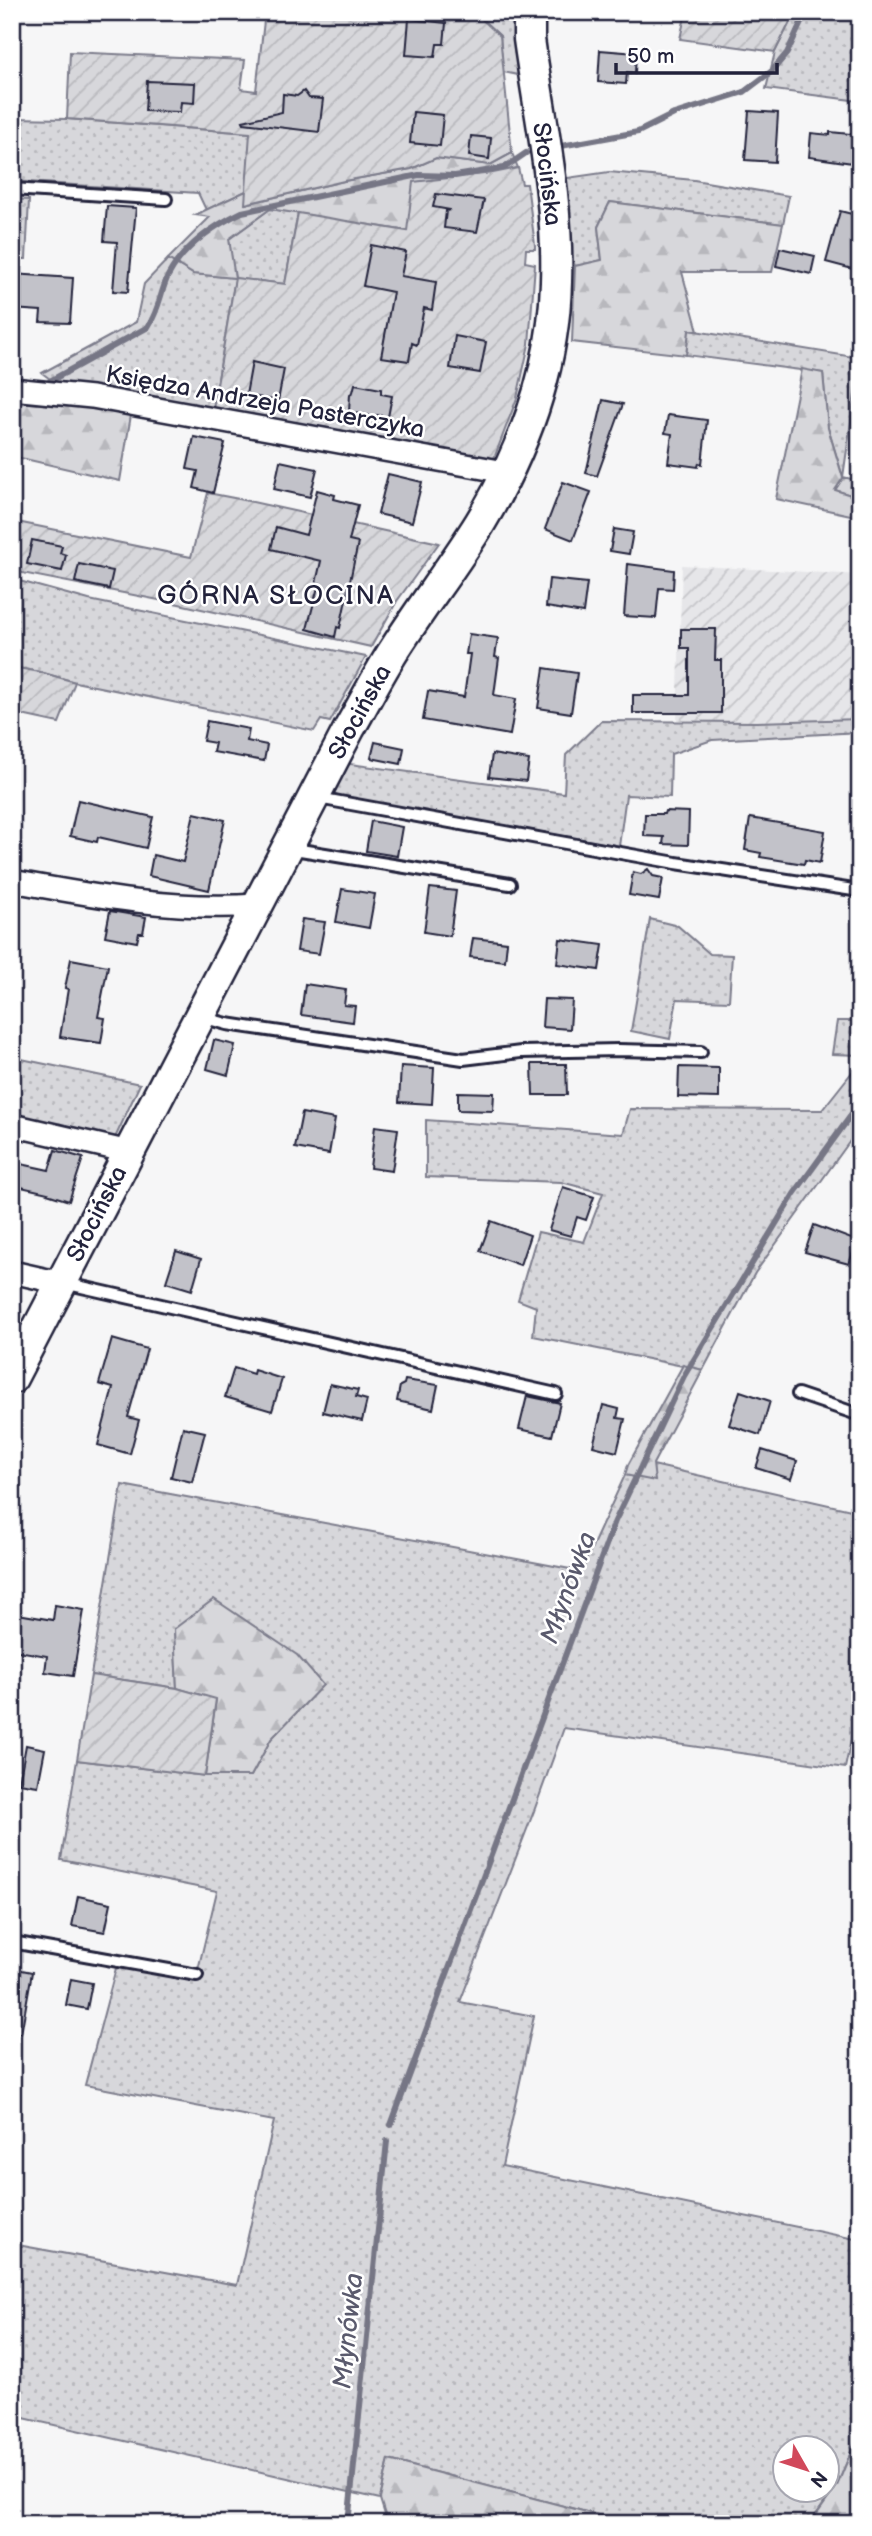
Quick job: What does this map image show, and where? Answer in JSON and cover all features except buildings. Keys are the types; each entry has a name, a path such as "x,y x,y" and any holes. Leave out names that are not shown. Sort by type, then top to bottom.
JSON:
{"street":[{"name":"Słocińska","path":"12,1378 257,905 390,656 480,523 508,474 537,399 548,353 556,282 556,227 529,39 529,12"},
{"name":"Księdza Andrzeja Pasterczyka","path":"12,389 92,397 205,416 508,474"},
{"path":"12,881 108,899 166,906 257,905"},
{"path":"12,1125 129,1152"},
{"path":"12,1272 61,1283"}],"lane":[{"path":"12,189 166,199"},
{"path":"314,797 676,863 860,891"},
{"path":"287,848 510,884"},
{"path":"199,1016 228,1024 463,1059 520,1052 701,1052"},
{"path":"61,1283 556,1394"},
{"path":"798,1394 860,1415"},
{"path":"12,1942 197,1975"}],"shaded area":[{"path":"682,565 860,575 860,719 757,722 677,720"}],"green space":[{"path":"265,12 474,12 500,36 512,153 490,165 436,158 411,169 245,204 250,133 67,119 70,52 245,60 241,89 256,91"},
{"path":"474,12 512,12 518,75 503,72 500,36"},
{"path":"686,12 795,12 775,52 680,39"},
{"path":"795,12 860,12 860,101 766,89 775,52"},
{"path":"12,118 67,119 251,133 246,191 206,210 198,193 12,181"},
{"path":"512,153 518,168 493,173 407,231 270,209 229,239 235,278 193,274 168,259 210,217 195,215 246,191 246,204 344,181 411,169 436,158 490,165"},
{"path":"518,168 522,184 527,184 535,245 535,249 526,249 525,262 535,264 529,344 517,398 493,461 213,409 235,278 285,284 298,213 407,231 413,182"},
{"path":"609,172 694,180 789,196 783,224 610,202 598,227 602,260 575,266 560,179"},
{"path":"12,199 29,200 26,259 12,259"},
{"path":"610,202 783,224 772,272 682,272 698,331 689,330 686,355 572,342 575,266 602,260 598,227"},
{"path":"270,209 298,213 285,284 235,278 213,409 62,388 42,373 136,322 144,284 168,259 193,274 234,278 229,239"},
{"path":"689,330 860,358 860,380 857,380 843,477 828,428 823,373 686,355"},
{"path":"802,369 823,373 828,428 843,478 835,490 860,498 860,517 776,499"},
{"path":"12,402 132,409 120,481 12,456"},
{"path":"843,477 860,481 860,498 835,490"},
{"path":"208,493 439,543 397,601 371,647 179,604 12,571 12,521 191,557"},
{"path":"12,579 89,600 366,657 330,722 321,720 314,731 75,682 12,667"},
{"path":"12,667 75,682 59,723 12,713"},
{"path":"860,719 860,732 712,740 671,754 670,797 626,795 619,846 330,792 343,763 564,793 566,755 601,721 757,722"},
{"path":"650,919 678,926 710,954 732,955 729,1001 677,999 670,1039 631,1031"},
{"path":"837,1021 860,1021 860,1055 832,1054"},
{"path":"12,1057 140,1084 115,1138 107,1139 12,1116"},
{"path":"860,1062 860,1127 755,1273 703,1370 533,1336 536,1307 518,1300 538,1232 584,1242 603,1193 561,1182 426,1177 426,1120 623,1134 630,1109 822,1110"},
{"path":"683,1365 703,1370 653,1464 655,1481 625,1475 628,1465"},
{"path":"653,1465 860,1512 860,1698 845,1768 564,1728 460,2002 534,2016 502,2166 860,2240 860,2430 840,2479 840,2434 770,2434 770,2504 824,2504 812,2520 815,2524 632,2524 389,2460 380,2499 19,2417 20,2380 12,2379 12,2244 237,2285 274,2121 85,2085 116,1968 197,1974 217,1891 61,1860 77,1760 205,1776 251,1776 271,1739 323,1685 174,1629 177,1688 91,1675 122,1485 581,1571 625,1475 654,1480"},
{"path":"214,1599 297,1655 323,1685 271,1739 251,1776 205,1776 216,1700 177,1688 174,1629"},
{"path":"91,1675 177,1688 216,1699 205,1776 77,1760"},
{"path":"860,2430 860,2524 815,2524 812,2521 824,2504 840,2504 840,2479"},
{"path":"389,2460 632,2524 409,2524 386,2518 380,2499"}],"waterway":[{"path":"561,146 638,132 674,114 744,92 772,71 787,53 806,12"},
{"path":"50,381 148,327 168,276 182,255 210,230 242,212 419,175 455,176 504,168 526,153"},
{"path":"12,405 20,399"},
{"name":"Młynówka","path":"391,2125 615,1521 684,1376 794,1194 860,1103"},
{"name":"Młynówka","path":"348,2524 387,2141"}],"district":[{"name":"GÓRNA SŁOCINA","path":"276,596"}]}
